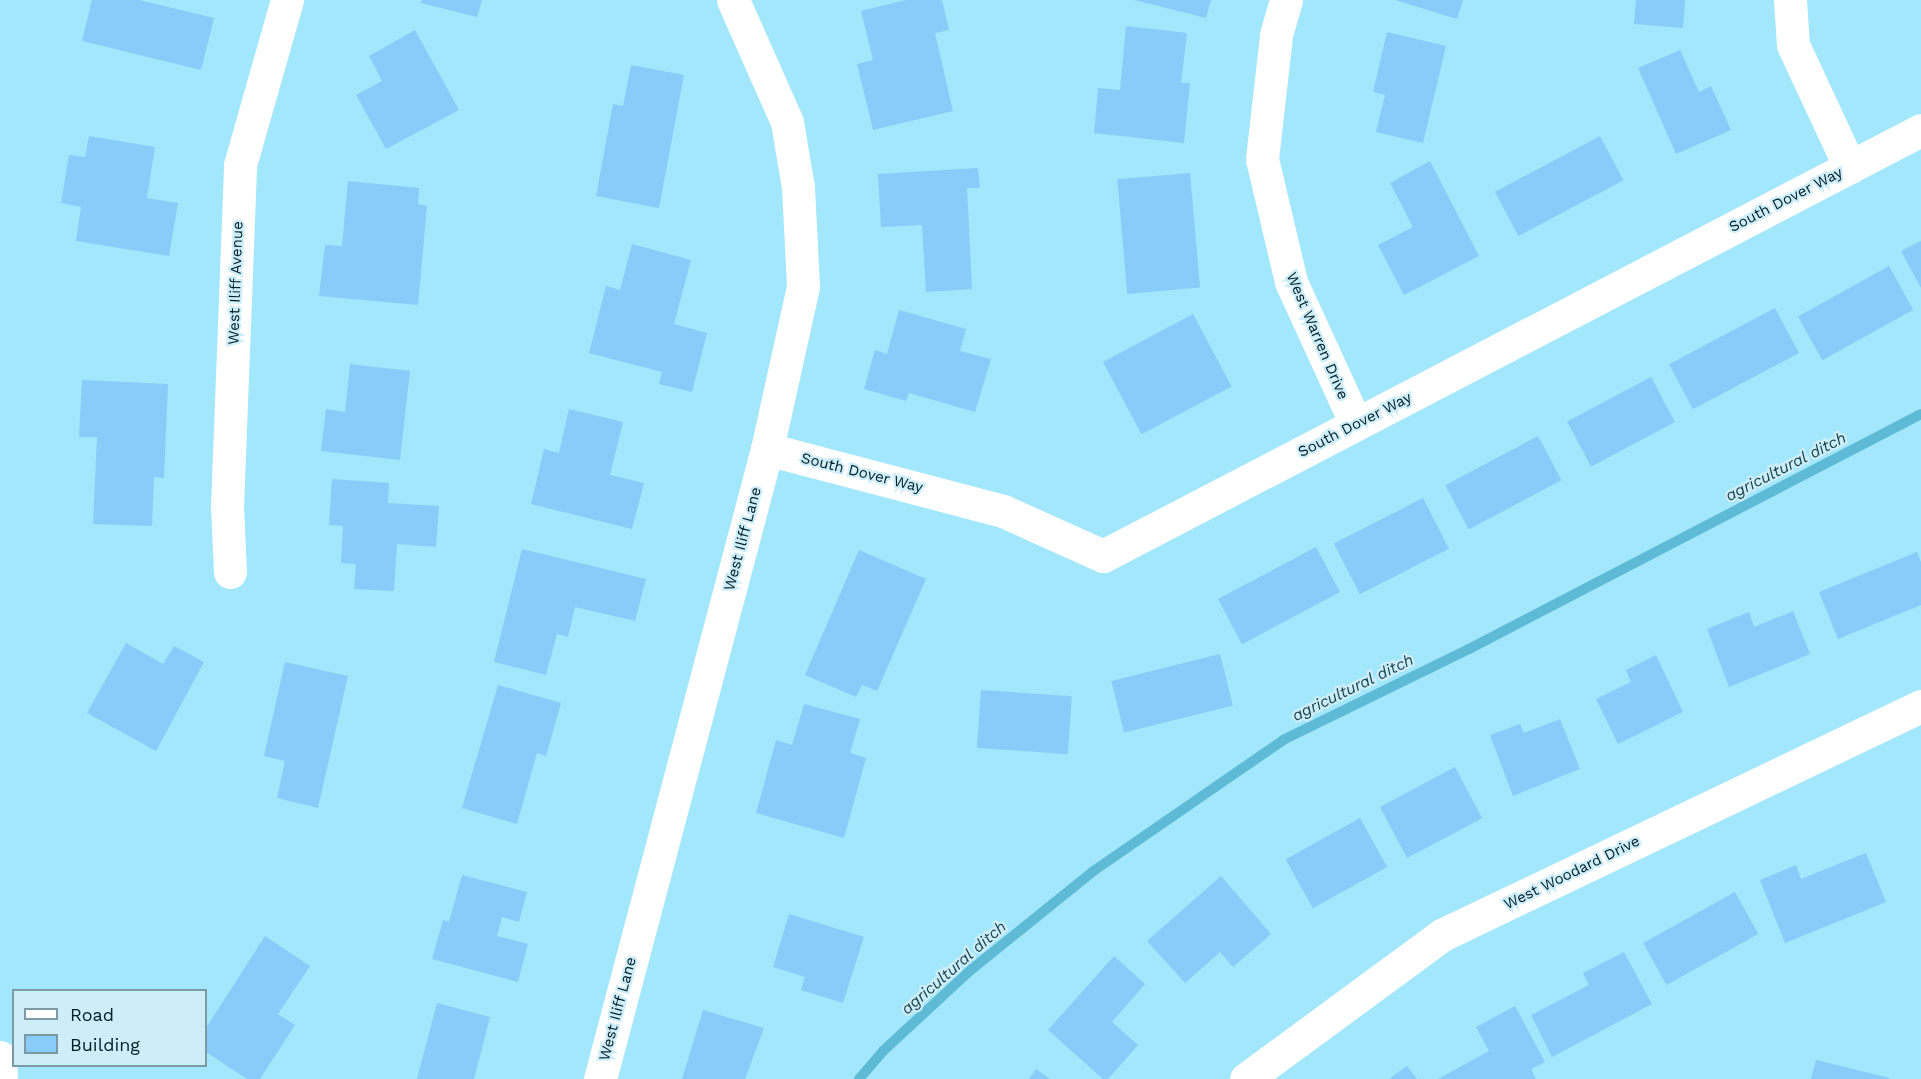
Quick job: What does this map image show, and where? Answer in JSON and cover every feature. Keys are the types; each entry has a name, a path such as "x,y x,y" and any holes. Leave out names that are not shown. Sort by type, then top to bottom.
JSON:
{"street":[{"name":"West Iliff Avenue","path":"230,572 227,507 240,165 287,0"},
{"name":"West Iliff Lane","path":"600,1079 767,449 803,286 798,187 787,122 733,0"},
{"name":"West Warren Drive","path":"1286,0 1276,36 1262,159 1291,282 1356,424"},
{"path":"1790,0 1793,45 1850,167"},
{"name":"South Dover Way","path":"767,449 1003,511 1103,556 1921,130"},
{"name":"West Woodard Drive","path":"1246,1079 1442,935 1921,706"},
{"path":"0,1057 1,1079"}],"building":[{"path":"92,0 139,0 214,18 201,70 82,41"},
{"path":"422,0 482,0 477,17 421,3"},
{"path":"906,0 942,0 949,30 935,33 953,111 873,130 857,64 873,60 861,11"},
{"path":"1134,0 1211,0 1206,18"},
{"path":"1395,0 1463,0 1457,19"},
{"path":"1636,0 1685,0 1683,28 1634,24"},
{"path":"1126,26 1187,33 1181,83 1190,83 1184,143 1094,133 1098,88 1120,90"},
{"path":"415,30 459,110 386,149 356,95 382,81 369,56"},
{"path":"1387,32 1446,46 1423,143 1376,132 1385,95 1373,92"},
{"path":"1680,50 1699,92 1711,86 1731,130 1676,154 1638,68"},
{"path":"631,65 684,75 659,208 596,196 613,104 623,106"},
{"path":"89,136 155,147 147,198 178,203 169,256 76,241 81,207 61,203 69,155 85,157"},
{"path":"1600,136 1623,180 1518,236 1495,192"},
{"path":"1430,161 1479,256 1404,295 1378,245 1413,227 1390,183"},
{"path":"978,168 980,188 967,188 972,289 926,292 922,225 881,227 878,174"},
{"path":"1190,173 1200,288 1127,294 1117,179"},
{"path":"348,181 419,188 418,204 427,206 418,305 319,296 325,245 342,246"},
{"path":"1921,241 1921,288 1901,251"},
{"path":"632,244 691,260 674,324 707,333 692,392 659,384 662,372 589,353 606,286 620,290"},
{"path":"1889,266 1913,310 1822,360 1798,316"},
{"path":"1775,308 1799,353 1693,409 1669,364"},
{"path":"899,310 966,329 960,351 991,359 975,412 909,393 906,401 864,389 875,350 887,354"},
{"path":"1193,314 1231,386 1141,434 1103,362"},
{"path":"350,364 410,371 400,460 321,451 326,409 345,412"},
{"path":"1651,377 1675,422 1591,467 1567,422"},
{"path":"82,380 168,384 164,478 154,477 152,526 93,524 97,437 79,437"},
{"path":"569,409 623,422 610,475 644,483 632,529 531,504 544,449 559,453"},
{"path":"1538,436 1561,480 1469,529 1445,485"},
{"path":"332,479 389,483 388,503 439,506 436,547 397,544 394,591 354,589 356,564 341,563 343,526 329,525"},
{"path":"1423,498 1449,549 1360,594 1334,543"},
{"path":"1316,547 1340,592 1242,644 1218,599"},
{"path":"522,549 646,579 635,621 575,607 568,637 557,634 546,675 494,662"},
{"path":"859,550 926,579 877,691 862,685 856,697 805,675"},
{"path":"1917,552 1921,562 1921,605 1838,639 1819,592"},
{"path":"1793,611 1810,654 1729,687 1707,629 1749,612 1754,627"},
{"path":"126,643 163,664 174,646 204,662 156,751 87,713"},
{"path":"1220,654 1233,705 1124,733 1111,681"},
{"path":"1656,655 1683,712 1618,744 1596,699 1631,682 1626,670"},
{"path":"285,662 348,676 318,808 277,798 285,761 264,756"},
{"path":"498,685 561,703 546,756 537,753 517,824 462,808"},
{"path":"981,690 1072,696 1068,754 977,748"},
{"path":"804,704 860,719 850,753 866,758 844,838 756,813 776,740 792,745"},
{"path":"1560,719 1580,769 1513,796 1490,735 1520,724 1524,733"},
{"path":"1455,767 1482,818 1407,858 1380,807"},
{"path":"1360,818 1387,867 1313,908 1286,859"},
{"path":"1866,853 1886,902 1785,943 1760,880 1796,865 1801,879"},
{"path":"462,875 527,892 519,922 502,917 497,936 528,944 518,982 432,959 443,920 449,922"},
{"path":"1221,876 1271,934 1233,967 1220,952 1185,983 1147,941"},
{"path":"1735,892 1758,934 1666,985 1643,943"},
{"path":"789,914 864,937 843,1003 801,990 805,977 773,967"},
{"path":"265,936 310,966 278,1014 295,1025 260,1079 247,1079 207,1053 207,1026"},
{"path":"1624,952 1652,1004 1552,1057 1531,1015 1589,985 1583,973"},
{"path":"1114,956 1145,984 1112,1022 1138,1045 1108,1079 1103,1079 1048,1030"},
{"path":"437,1003 490,1017 474,1079 417,1079"},
{"path":"1515,1006 1545,1062 1531,1069 1536,1079 1438,1079 1489,1051 1476,1027"},
{"path":"703,1010 764,1028 745,1079 682,1079"},
{"path":"1816,1060 1890,1078 1890,1079 1811,1079"},
{"path":"1407,1066 1417,1079 1389,1079"},
{"path":"1036,1069 1050,1079 1029,1079"}],"waterway":[{"name":"agricultural ditch","path":"859,1079 883,1051 972,969 1092,872 1283,740 1469,649 1921,414"}]}
